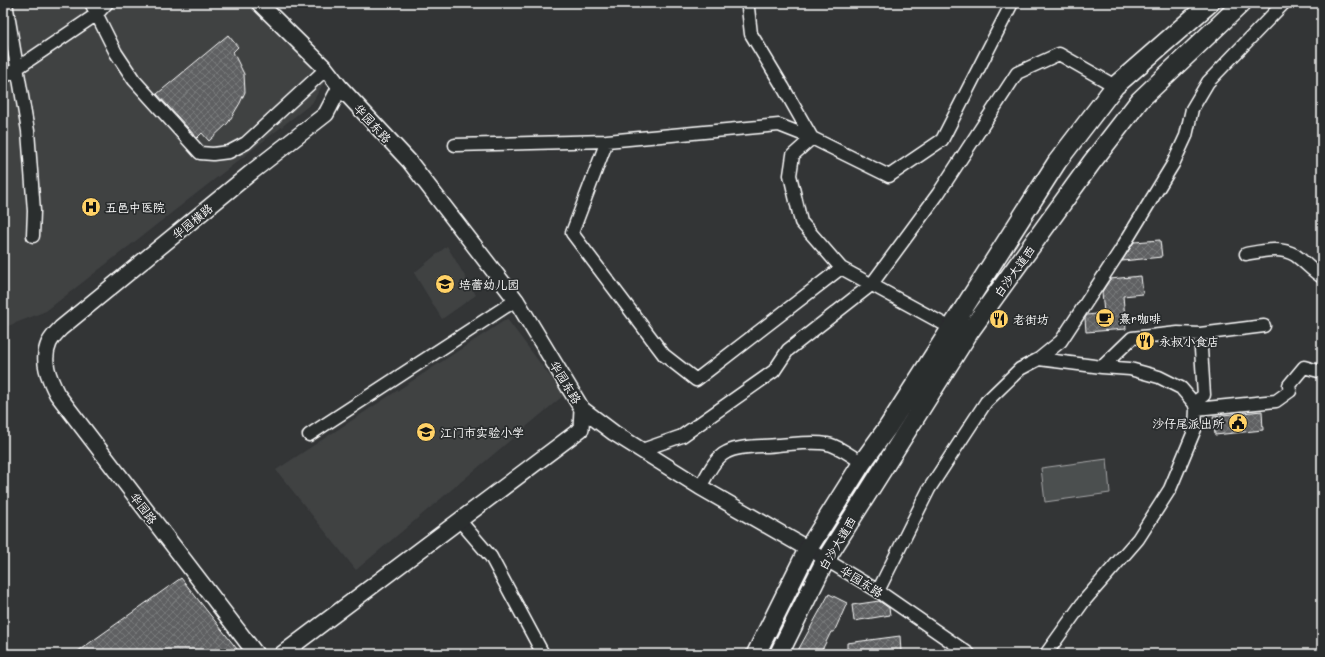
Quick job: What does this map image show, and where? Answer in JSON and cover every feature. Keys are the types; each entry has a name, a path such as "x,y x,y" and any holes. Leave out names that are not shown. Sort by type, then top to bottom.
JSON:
{"main road":[{"name":"白沙大道西","path":"756,654 808,549 862,463 888,427 1057,162 1115,86 1210,3"},
{"name":"白沙大道西","path":"779,654 826,558 970,331 1092,162 1140,100 1242,3"}],"street":[{"path":"6,3 28,131 34,211 33,236"},
{"path":"3,76 18,68 94,8 107,3"},
{"name":"华园东路","path":"259,3 326,69 409,161 516,300 582,409 614,433 700,487 826,558 878,590 969,654"},
{"path":"748,3 751,34 783,86 812,138"},
{"path":"455,145 607,141 779,125 812,138 889,176 942,140 1012,3"},
{"path":"878,590 929,489 986,402 1020,369 1039,359 1061,341 1120,251 1173,164 1186,136 1192,109 1208,82 1284,3"},
{"path":"94,8 116,53 134,80 200,153 212,154 228,152 246,143 326,69"},
{"path":"642,450 682,436 774,371 788,350 871,285 938,194 1017,74 1059,54 1115,86"},
{"name":"华园横路","path":"45,357 50,342 61,328 253,171 326,114 340,86"},
{"path":"812,138 793,155 790,175 801,222 841,268 950,328"},
{"path":"607,141 572,233 664,355 696,380 841,268"},
{"path":"1246,254 1276,250 1294,255 1322,277"},
{"path":"309,435 516,300"},
{"path":"1102,367 1132,338 1178,333 1200,334 1264,326"},
{"path":"1195,406 1204,395 1200,334"},
{"name":"华园路","path":"45,357 48,376 57,394 256,654"},
{"path":"1039,359 1130,369 1159,377 1181,388 1195,406 1195,430 1170,489 1138,539 1084,601 1046,654"},
{"path":"1195,406 1276,401 1290,391 1289,385 1304,367 1322,372"},
{"path":"282,654 581,430 582,409"},
{"path":"700,487 719,458 726,452 737,448 828,444 852,456 862,463"},
{"path":"460,521 491,557 543,654"}],"shaded area":[{"name":"五邑中医院","path":"3,3 250,3 326,79 312,103 46,311 3,328"},
{"name":"培蕾幼儿园","path":"447,246 476,295 442,319 414,273"},
{"name":"江门市实验小学","path":"507,319 564,395 356,570 276,470"},
{"path":"1107,459 1110,493 1045,502 1041,468"}],"building":[{"path":"228,35 238,47 233,52 244,74 245,92 228,123 209,141 202,133 197,138 157,94"},
{"path":"1160,240 1162,257 1122,261 1134,242"},
{"path":"1141,276 1143,294 1123,296 1126,329 1086,332 1085,318 1087,315 1104,313 1102,292 1110,279"},
{"name":"沙仔尾派出所","path":"1262,411 1263,430 1215,435 1213,416"},
{"path":"181,578 241,654 74,654"},
{"path":"829,594 847,603 834,632 831,632 820,654 796,654"},
{"path":"879,601 889,608 890,615 854,621 852,605"},
{"path":"900,636 901,652 886,654 847,654 847,643"}],"place":[{"name":"五邑中医院","path":"91,207"},
{"name":"培蕾幼儿园","path":"445,284"},
{"name":"熹r咖啡","path":"1105,318"},
{"name":"老街坊","path":"999,319"},
{"name":"永叔小食店","path":"1145,341"},
{"name":"沙仔尾派出所","path":"1238,423"},
{"name":"江门市实验小学","path":"426,432"}]}
